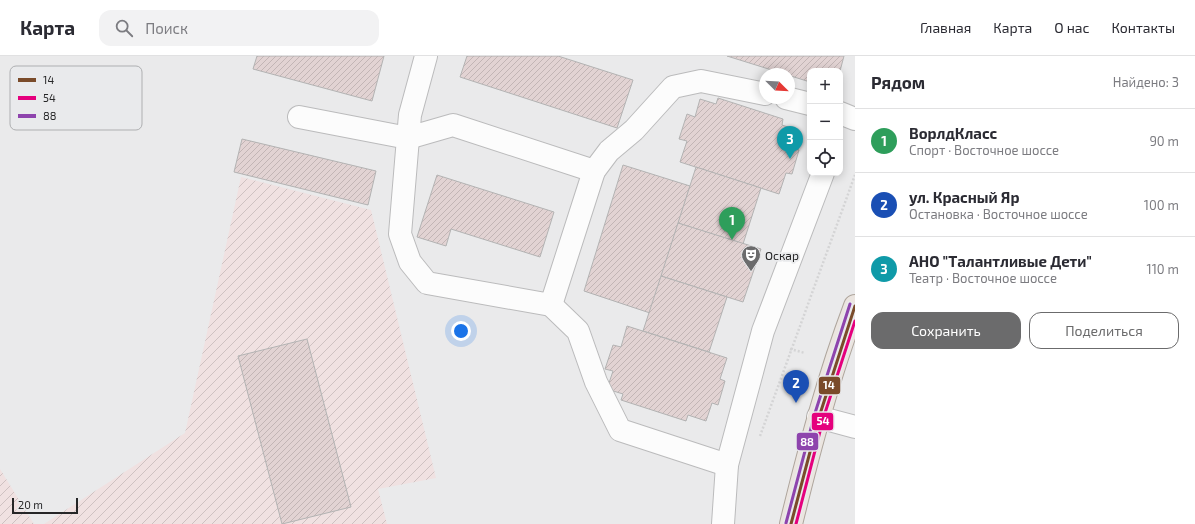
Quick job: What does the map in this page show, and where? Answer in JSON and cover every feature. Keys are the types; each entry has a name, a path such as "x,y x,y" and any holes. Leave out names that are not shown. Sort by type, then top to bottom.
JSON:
{"main road":[{"path":"790,524 834,362 855,306"}],"lane":[{"path":"426,56 410,115 400,234 410,262 427,284 551,305 578,331 596,382 620,430 727,465"},
{"path":"551,305 594,172 609,151 634,130 673,87 701,81 759,93"},
{"path":"795,100 807,103"},
{"path":"298,117 408,138 453,125 594,172"},
{"path":"723,524 727,465 763,331 822,176"},
{"path":"818,417 855,427"}],"path":[{"path":"758,442 790,349 855,175"},
{"path":"790,349 805,353"}],"shaded area":[{"path":"241,177 371,210 436,478 378,489 387,524 44,524 185,433"},
{"path":"0,469 34,524 0,524"}],"building":[{"path":"257,56 384,56 372,101 253,69"},
{"path":"467,56 558,56 633,80 617,128 460,77"},
{"path":"727,56 844,56 841,68 807,68 807,81 795,77 795,68 765,68"},
{"path":"718,98 783,119 782,125 799,131 794,148 799,150 792,174 786,173 779,194 680,162 687,141 679,139 687,114 695,117 700,99 716,104"},
{"path":"242,139 376,171 368,205 234,172"},
{"path":"623,165 690,186 650,313 584,291"},
{"path":"696,167 761,188 743,244 678,223"},
{"path":"437,175 554,212 540,257 451,229 446,246 417,237"},
{"path":"678,223 761,249 743,302 661,276"},
{"path":"661,276 727,297 709,352 643,331"},
{"path":"627,326 727,358 720,379 725,381 718,405 712,403 706,421 688,415 686,421 621,400 623,394 607,389 613,371 605,369 613,345 621,347"},
{"path":"307,339 351,507 282,524 238,356"}],"transit line":[{"name":"88","path":"786,523 815,413 850,304"},
{"name":"14","path":"791,524 820,414 855,306"},
{"name":"54","path":"796,524 824,416 855,321"}],"place":[{"name":"АНО \"Талантливые Дети\"","path":"790,159"},
{"name":"ВорлдКласс","path":"732,240"},
{"name":"Оскар","path":"751,272"},
{"name":"ул. Красный Яр","path":"796,403"}]}
